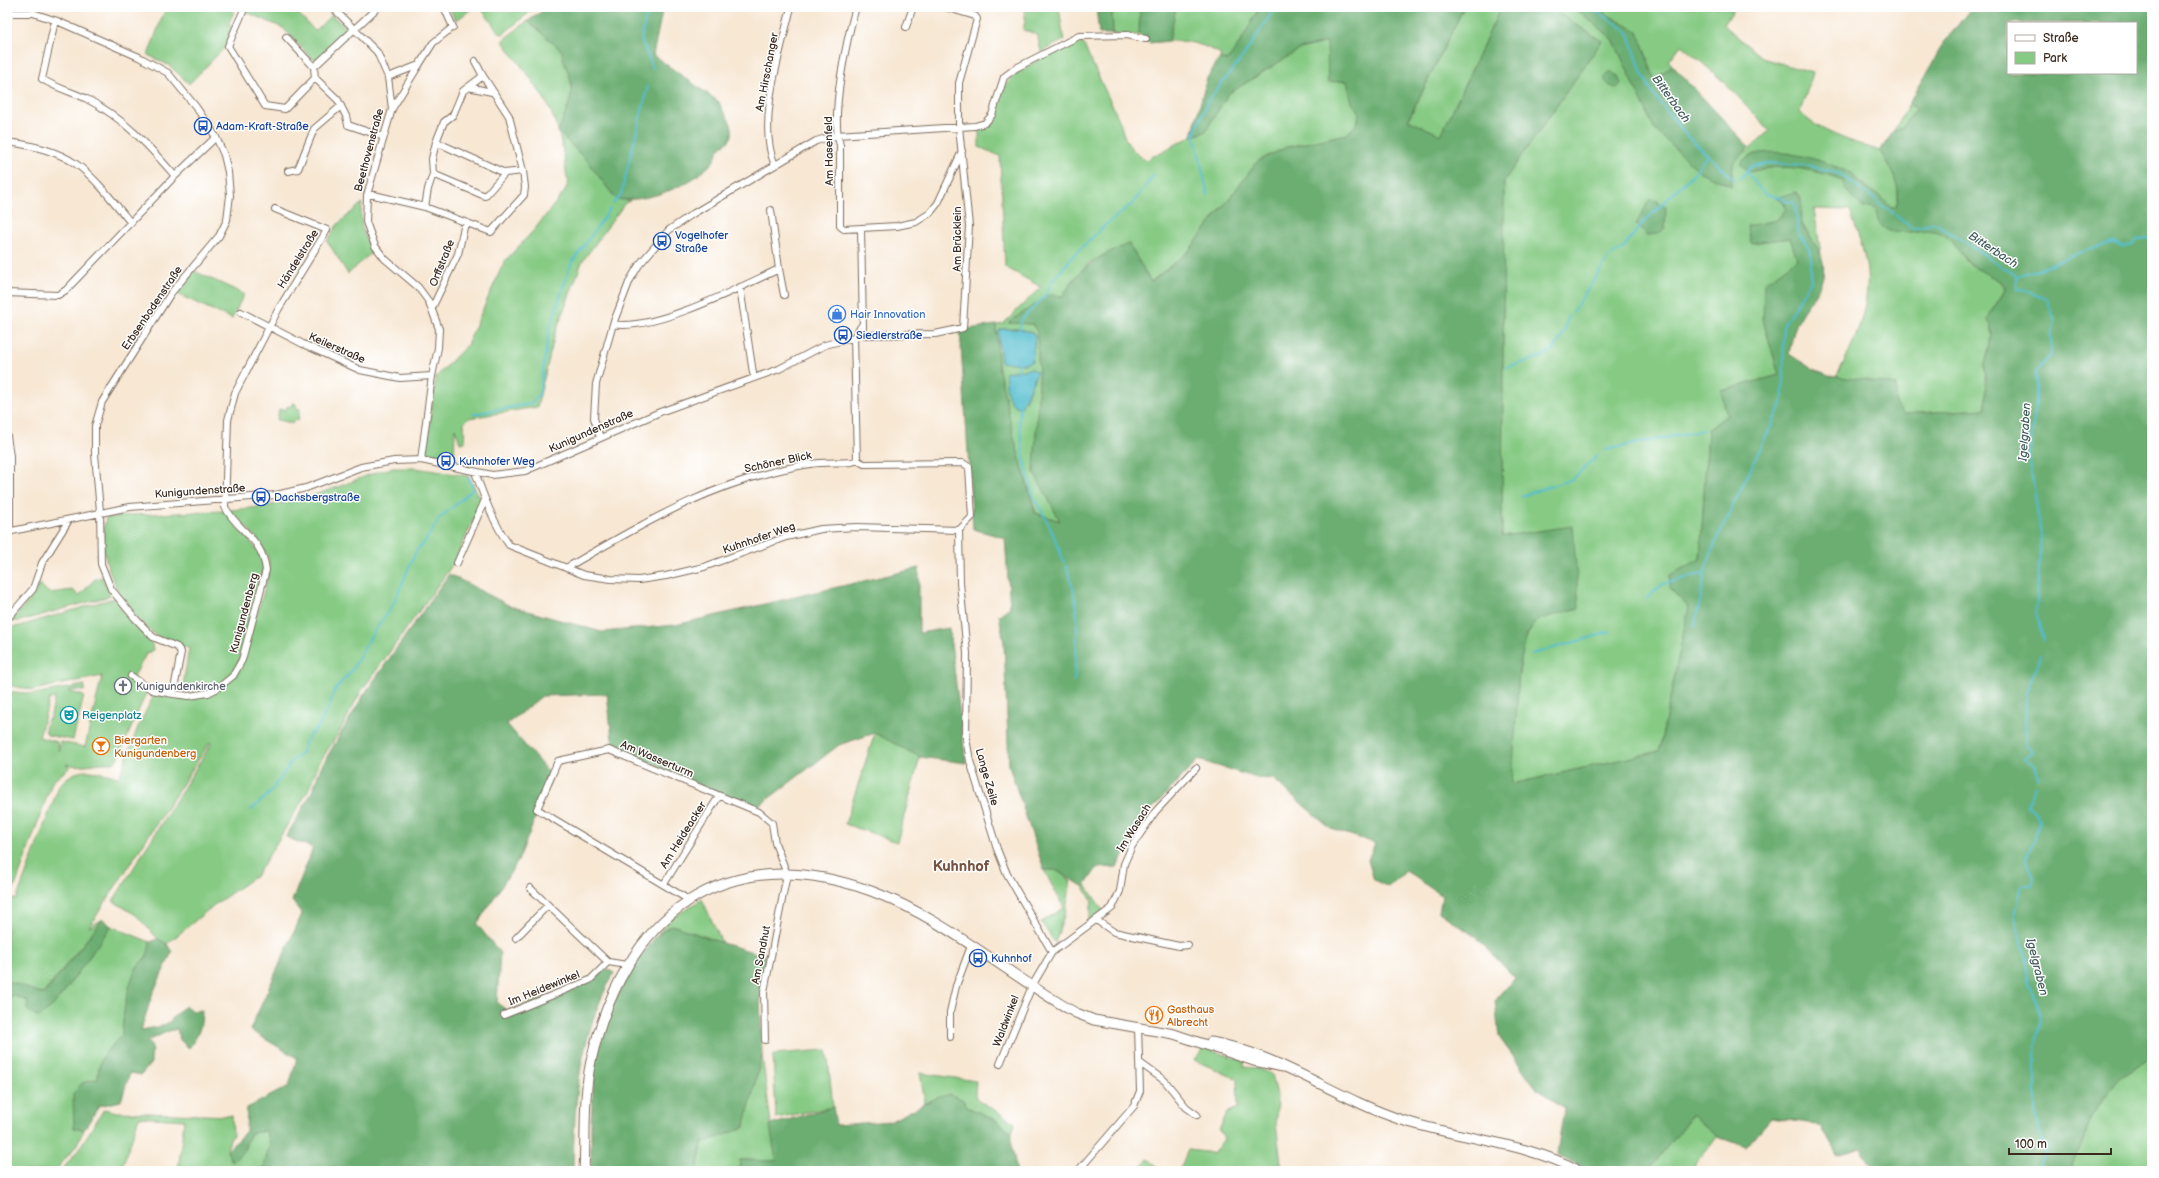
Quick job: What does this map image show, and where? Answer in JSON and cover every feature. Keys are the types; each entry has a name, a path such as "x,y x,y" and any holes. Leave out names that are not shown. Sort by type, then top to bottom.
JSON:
{"street":[{"path":"246,7 228,46 265,106 285,109 315,78"},
{"name":"Beethovenstraße","path":"332,7 377,52 388,77 392,110 367,195 366,219 375,246 385,259 418,287 432,308 439,329 438,348 432,376 421,460"},
{"path":"314,67 378,7"},
{"path":"392,110 432,43 453,27 444,7"},
{"name":"Am Hirschanger","path":"775,165 770,154 768,138 768,108 791,7"},
{"name":"Am Hasenfeld","path":"856,7 847,40 840,91 837,135 840,144 840,226 844,229 861,229"},
{"path":"906,27 913,7"},
{"name":"Am Brücklein","path":"945,7 975,16 977,19 959,83 959,127 969,226 963,328"},
{"name":"Erbsenbodenstraße","path":"7,13 33,13 57,21 139,57 168,73 191,101 216,137 228,172 230,195 227,220 219,236 171,294 102,402 95,426 95,454 100,511"},
{"path":"57,21 54,26 42,80 86,99 120,119 143,139 175,176"},
{"path":"600,438 594,418 594,399 604,351 630,280 660,239 694,212 816,141 837,135 975,126 985,123 992,115 1004,77 1016,68 1079,36 1127,35 1146,39"},
{"path":"286,36 314,67 315,78 341,106 346,116 348,125 384,137"},
{"path":"367,195 374,195 425,206 491,232 524,195 525,187 523,171 509,116 492,92 476,62"},
{"path":"388,77 419,64"},
{"path":"425,206 428,189 433,174 432,158 436,142 444,122 453,115 463,91 483,76"},
{"path":"468,87 492,92"},
{"path":"288,171 298,169 314,129 341,106"},
{"path":"7,293 58,295 66,290 175,176 216,137"},
{"path":"7,142 37,146 76,164 105,193 131,223"},
{"path":"436,142 506,173 523,171"},
{"path":"864,335 862,326 861,229 916,222 930,213 938,202 962,151"},
{"path":"433,174 485,196 506,173"},
{"name":"Händelstraße","path":"270,326 298,276 327,230 275,209"},
{"path":"771,210 784,295"},
{"name":"Orffstraße","path":"432,308 458,254 465,223"},
{"path":"613,324 625,327 664,318 711,300 779,269"},
{"path":"740,287 754,373"},
{"name":"Keilerstraße","path":"242,312 303,344 360,370 400,378 432,376"},
{"path":"226,501 228,420 235,394 270,326"},
{"path":"857,460 854,337 862,326"},
{"name":"Kunigundenstraße","path":"9,531 69,520 100,511 130,507 226,501 292,492 361,467 394,461 421,460 475,472 499,475 524,471 660,412 779,369 825,345 864,335 935,334 963,328"},
{"path":"7,436 10,456 9,531"},
{"name":"Schöner Blick","path":"566,568 652,519 708,492 774,472 811,464 852,462 857,460 864,464 966,464 969,467 972,517 959,530"},
{"name":"Kuhnhofer Weg","path":"475,472 485,500 502,535 510,545 584,575 611,579 639,580 666,576 704,567 786,537 821,529 856,527 959,530"},
{"path":"457,563 485,500"},
{"name":"Kunigundenberg","path":"131,676 152,690 189,696 208,693 218,688 233,676 242,660 266,570 265,557 259,546 228,512 226,501"},
{"path":"100,511 101,564 111,589 147,632 153,637 177,647 181,652 173,694"},
{"path":"7,619 33,589 46,557 69,520"},
{"name":"Lange Zeile","path":"959,530 960,583 967,653 966,738 970,761 997,849 1007,874 1052,952"},
{"name":"Am Wasserturm","path":"689,900 538,809 558,761 608,750 759,812 772,823 775,843 787,874"},
{"name":"Im Wasach","path":"1052,952 1112,908 1120,890 1124,864 1144,829 1155,812 1196,768"},
{"name":"Am Heideacker","path":"664,884 718,796"},
{"path":"584,1171 585,1103 591,1062 601,1022 627,965 646,937 666,918 689,900 708,889 732,880 755,875 787,874 819,876 872,891 942,926 1032,986 1076,1013 1094,1020 1227,1045 1255,1054 1370,1109 1396,1118 1534,1153 1562,1162 1580,1171"},
{"name":"Am Sandhut","path":"765,1040 764,992 787,874"},
{"path":"530,888 608,962 627,965"},
{"path":"516,938 548,905"},
{"path":"1096,920 1114,932 1179,946 1188,945"},
{"path":"950,1037 950,1012 956,986 971,946"},
{"path":"1032,986 1052,952"},
{"name":"Im Heidewinkel","path":"504,1015 590,980 608,962"},
{"name":"Waldwinkel","path":"1000,1064 1032,986"},
{"path":"1078,1171 1134,1106 1140,1091 1138,1028"},
{"path":"1190,1038 1240,1057 1283,1067"},
{"path":"1140,1063 1165,1081 1186,1107 1197,1115"}],"green space":[{"path":"166,7 236,7 228,25 232,26 228,36 230,36 227,45 189,84 170,66 148,55"},
{"path":"248,7 302,7 297,12 315,31 331,15 347,28 346,33 316,59 312,59 283,28 246,12"},
{"path":"449,7 474,7 457,20 454,18"},
{"path":"480,7 536,7 503,34 499,33"},
{"path":"548,7 663,7 653,55 719,102 732,126 731,138 720,148 713,162 704,171 668,191 628,200 616,199 588,162 558,131 566,112 572,91 570,78 564,62 562,51 528,21"},
{"path":"1025,7 1059,7 1064,40 1041,52 1037,34 1023,30 1025,21"},
{"path":"1096,7 1112,7 1113,34 1099,34"},
{"path":"1112,7 1140,7 1139,35 1113,34"},
{"path":"1140,7 1176,7 1169,41 1149,43 1139,35"},
{"path":"1176,7 1260,7 1227,61 1220,58 1221,54 1209,48 1190,42 1169,41"},
{"path":"1260,7 1461,7 1463,9 1408,120 1441,135 1501,7 1548,7 1602,41 1504,181 1502,536 1573,526 1579,608 1537,620 1527,634 1519,669 1512,784 1659,751 1689,607 1669,588 1670,575 1700,559 1708,430 1727,415 1721,391 1779,375 1763,320 1764,283 1797,259 1790,238 1751,243 1747,226 1777,220 1786,209 1785,204 1776,198 1796,192 1802,204 1802,224 1806,233 1820,254 1824,266 1822,281 1819,288 1797,322 1789,354 1814,370 1829,376 1896,385 1896,404 1903,414 1986,409 1985,365 1992,335 1988,319 2005,290 2004,284 1974,266 1945,235 1925,230 1900,233 1885,229 1878,222 1876,209 1871,207 1863,208 1844,188 1843,180 1809,170 1786,167 1774,167 1750,172 1740,164 1749,156 1762,153 1777,152 1794,154 1812,159 1842,169 1880,196 1891,208 1895,208 1898,201 1898,193 1895,178 1880,151 1893,132 1902,128 1917,109 1909,104 1943,44 1972,7 2152,7 2152,1057 2120,1076 2093,1114 2071,1171 1875,1171 1861,1148 1837,1155 1822,1128 1808,1123 1771,1118 1746,1147 1717,1136 1691,1116 1648,1171 1589,1171 1557,1154 1564,1108 1537,1089 1499,1037 1495,1001 1515,978 1476,937 1439,912 1442,896 1406,871 1388,887 1374,880 1368,860 1375,843 1331,829 1273,779 1257,778 1198,760 1146,815 1117,867 1097,868 1084,887 1056,870 1044,870 1009,766 1004,643 999,615 1010,607 1005,538 973,529 960,330 996,325 998,365 1014,438 1035,513 1060,521 1034,472 1039,379 1037,332 1033,324 1008,323 1048,295 1063,296 1076,277 1090,264 1108,253 1129,244 1151,282 1188,252 1258,161 1287,147 1347,134 1358,122 1359,111 1352,103 1347,81 1328,82 1327,42 1300,49 1228,94 1205,132 1192,136 1207,78 1220,58 1227,61"},
{"path":"1461,7 1501,7 1441,135 1408,121 1463,9"},
{"path":"1548,7 1571,7 1581,13 1613,39 1655,130 1731,186 1733,163 1769,131 1727,86 1681,45 1669,61 1672,65 1655,81 1638,32 1594,7 1735,7 1724,25 1762,58 1813,73 1800,112 1826,131 1880,151 1895,178 1898,201 1895,208 1891,208 1882,198 1876,195 1852,175 1837,167 1788,153 1750,172 1774,167 1786,167 1809,170 1843,180 1849,194 1863,208 1871,207 1876,209 1881,218 1895,229 1907,232 1931,230 1944,234 1953,242 1971,265 2000,281 2005,290 1991,312 1992,335 1985,365 1986,409 1903,414 1896,404 1896,385 1836,377 1854,340 1866,299 1867,272 1860,241 1850,210 1814,209 1821,254 1802,224 1801,198 1796,192 1776,198 1785,204 1787,210 1751,243 1790,238 1797,259 1763,320 1779,375 1721,391 1727,415 1708,430 1700,559 1669,588 1689,607 1659,751 1512,784 1517,697 1524,648 1529,630 1537,620 1541,618 1578,608 1502,536 1504,181 1602,41"},
{"path":"1571,7 1594,7 1638,32 1655,81 1672,65 1749,147 1733,163 1731,186 1700,172 1655,130 1613,39 1581,13"},
{"path":"528,21 562,51 564,62 570,78 572,91 566,112 558,131 545,100 504,43 504,39"},
{"path":"1081,39 1120,122 1128,144 1135,153 1146,160 1192,136 1205,132 1228,94 1300,49 1328,42 1328,81 1347,81 1352,103 1359,111 1358,122 1347,134 1287,147 1258,161 1188,252 1150,282 1129,244 1090,262 1072,281 1063,296 1008,323 1033,324 1037,332 1039,379 1034,472 1060,521 1036,513 1014,438 998,365 996,325 1003,324 1041,287 1005,267 1000,156 979,147 979,130 986,128 995,118 1004,89 1012,78 1041,58","holes":["1001,329 1020,329 1033,333 1035,336 1032,361 1025,364 1001,362 998,332","1032,369 1037,372 1025,401 1006,372"]},
{"path":"1610,72 1618,76 1621,84 1617,88 1609,85 1605,80 1604,77"},
{"path":"1909,104 1917,108 1902,128 1893,132"},
{"path":"558,131 588,162 616,199 630,201 625,203 582,262 555,334 537,407 469,418 464,423 465,442 460,443 455,428 454,462 428,457 426,451 436,377 467,345 504,262 534,230 565,191 569,180 567,179"},
{"path":"1650,199 1658,201 1659,204 1666,207 1665,228 1658,234 1647,235 1636,224"},
{"path":"362,203 362,228 372,252 348,274 327,241 337,225"},
{"path":"194,271 244,294 232,319 177,294"},
{"path":"292,403 296,404 296,408 300,409 298,421 294,420 293,423 277,420 279,409 286,410 287,406 291,407"},
{"path":"393,468 415,468 469,476 482,502 453,564 360,693 340,731 319,763 308,791 257,875 214,905 167,944 158,939 136,915 113,901 211,744 210,742 89,927 103,919 43,994 7,981 7,896 16,900 59,786 72,774 79,772 94,771 119,777 138,727 154,695 192,698 233,678 262,598 269,568 268,558 261,545 230,510 268,506 305,498 377,472"},
{"path":"224,511 262,556 264,569 240,658 232,672 223,681 209,690 182,692 189,648 157,636 145,626 123,599 108,567 104,550 103,533 106,518 133,515"},
{"path":"919,568 919,633 949,628 966,763 920,757 875,733 839,745 755,809 613,748 607,694 542,696 507,724 552,777 518,861 477,924 500,953 497,1003 508,1011 591,981 604,967 614,973 602,996 586,1044 577,1094 573,1171 260,1171 264,1167 270,1143 266,1131 251,1133 246,1143 245,1150 232,1162 227,1151 246,1131 247,1108 289,1086 297,1058 250,1030 302,914 292,901 313,848 286,837 311,794 321,767 363,696 449,574 510,606 602,632 675,625"},
{"path":"102,577 110,596 20,621 10,622 34,595 39,584 49,593 73,590 79,596 95,579"},
{"path":"114,598 128,617 151,640 153,650 146,654 131,682 147,691 119,756 114,763 76,766 66,764 70,767 52,782 16,884 13,890 9,892 7,891 7,691 33,694 85,685 84,691 72,690 71,692 84,696 73,740 47,735 45,729 48,719 50,719 55,697 49,700 39,737 57,742 59,751 60,742 85,747 102,676 33,690 7,685 7,628 20,626"},
{"path":"875,733 920,757 897,842 845,824"},
{"path":"1044,870 1056,870 1071,881 1066,910 1055,943 1041,922 1064,908"},
{"path":"1086,885 1103,911 1088,921 1092,901 1084,887"},
{"path":"702,899 722,943 672,925 656,936 670,920"},
{"path":"103,919 111,926 65,991 49,1010 38,1017 27,1010 28,1001 15,996 7,997 7,981 44,994"},
{"path":"672,925 722,943 767,956 760,993 762,1055 744,1128 702,1143 697,1171 591,1171 591,1121 595,1062 606,1022 625,979 656,936"},
{"path":"111,926 150,942 148,954 137,967 132,978 124,1011 122,1035 104,1054 98,1071 98,1079 82,1083 74,1128 84,1130 76,1146 55,1171 7,1171 7,997 15,996 28,1001 65,991"},
{"path":"158,939 167,944 172,952 152,995 141,1030 166,1024 186,1006 192,1011 202,1010 201,1026 198,1034 189,1048 180,1040 177,1029 147,1041 152,1046 151,1063 141,1075 130,1073 121,1101 99,1106 84,1130 74,1128 73,1094 82,1083 98,1079 98,1071 104,1054 122,1035 123,1019 129,986 135,971 146,957 150,942"},
{"path":"1205,1048 1244,1061 1244,1067 1256,1068 1272,1074 1277,1095 1276,1124 1282,1171 1179,1171 1188,1150 1213,1154 1224,1139 1219,1130 1227,1113 1238,1108 1237,1079 1194,1060"},
{"path":"827,1050 833,1107 776,1118 773,1054"},
{"path":"762,1055 776,1161 740,1160 739,1171 697,1171 702,1143 744,1127"},
{"path":"2152,1057 2152,1171 2071,1171 2093,1114 2120,1076"},
{"path":"920,1073 976,1081 975,1095 977,1099 1015,1123 1012,1133 996,1120 969,1108 962,1099 934,1099 925,1104"},
{"path":"949,1094 962,1099 969,1108 996,1120 1012,1133 1012,1148 1017,1171 739,1171 740,1160 776,1161 770,1125 833,1107 836,1125 891,1121 934,1099"},
{"path":"104,1109 117,1112 232,1116 233,1135 230,1139 227,1151 232,1158 245,1150 246,1143 251,1133 266,1131 270,1143 264,1167 260,1171 178,1171 184,1120 139,1117 121,1171 61,1171 79,1149"},
{"path":"1691,1116 1717,1136 1691,1171 1648,1171"},
{"path":"1148,1158 1161,1171 1138,1171"}],"water":[{"path":"1001,329 1020,329 1033,333 1035,336 1032,361 1025,364 1001,362 998,332"},
{"path":"1032,369 1037,372 1021,407 1016,406 1009,399 1006,388 1006,372"}],"waterway":[{"path":"648,7 641,40 653,68"},
{"path":"1208,195 1194,134 1208,101 1244,55 1276,7"},
{"name":"Bitterbach","path":"1589,7 1620,26 1629,34 1641,71 1653,94 1687,136 1735,180"},
{"path":"618,198 621,194 648,86"},
{"path":"1573,312 1609,257 1621,250 1643,223 1694,173 1708,154"},
{"name":"Bitterbach","path":"1740,178 1752,166 1767,163 1807,165 1840,174 1894,214"},
{"path":"1694,627 1702,592 1704,573 1715,543 1782,403 1784,379 1783,326 1811,280 1811,252 1799,234 1794,202 1784,201 1782,198 1764,194 1747,172"},
{"path":"1022,319 1046,295 1051,283 1072,257 1103,227 1133,203 1154,175"},
{"path":"613,204 617,199"},
{"path":"473,414 530,404 539,395 549,331 571,264 610,209"},
{"name":"Bitterbach","path":"1896,216 1912,228 1935,223 2017,276 2038,270 2074,254 2115,243 2124,247 2133,245 2137,240 2152,237"},
{"name":"Igelgraben","path":"2017,276 2017,288 2047,299 2055,321 2051,335 2051,355 2036,372 2036,406 2029,455 2041,535 2036,613 2043,639"},
{"path":"1506,367 1530,361 1548,354 1560,340 1565,330 1568,316"},
{"path":"1020,329 1021,321"},
{"path":"1018,363 1018,370"},
{"path":"1020,407 1019,421 1023,454 1033,495 1049,525 1064,562"},
{"path":"1604,450 1703,430"},
{"path":"1521,496 1573,479 1597,456"},
{"path":"251,810 270,793 292,761 302,752 308,737 318,727 330,704 334,691 352,670 374,631 393,605 416,551 424,543 440,518 473,489 468,478"},
{"path":"1066,566 1074,595 1077,623 1074,681"},
{"path":"1647,598 1663,584 1704,573"},
{"path":"1532,654 1610,632"},
{"name":"Igelgraben","path":"2037,778 2036,767 2023,759 2032,753 2025,743 2026,693 2040,656"},
{"name":"Igelgraben","path":"2035,786 2026,805 2037,813 2040,820 2033,843 2026,858 2034,877 2032,885 2022,885 2014,919 2026,956 2030,986 2041,1015 2036,1052 2036,1114 2042,1141 2047,1147 2037,1171"}],"place":[{"name":"Adam-Kraft-Straße","path":"203,126"},
{"name":"Vogelhofer Straße","path":"662,241"},
{"name":"Hair Innovation","path":"837,314"},
{"name":"Siedlerstraße","path":"843,335"},
{"name":"Kuhnhofer Weg","path":"446,461"},
{"name":"Dachsbergstraße","path":"261,497"},
{"name":"Kunigundenkirche","path":"123,686"},
{"name":"Reigenplatz","path":"69,715"},
{"name":"Biergarten Kunigundenberg","path":"101,746"},
{"name":"Kuhnhof","path":"978,958"},
{"name":"Gasthaus Albrecht","path":"1154,1015"}],"district":[{"name":"Kuhnhof","path":"961,866"}]}
